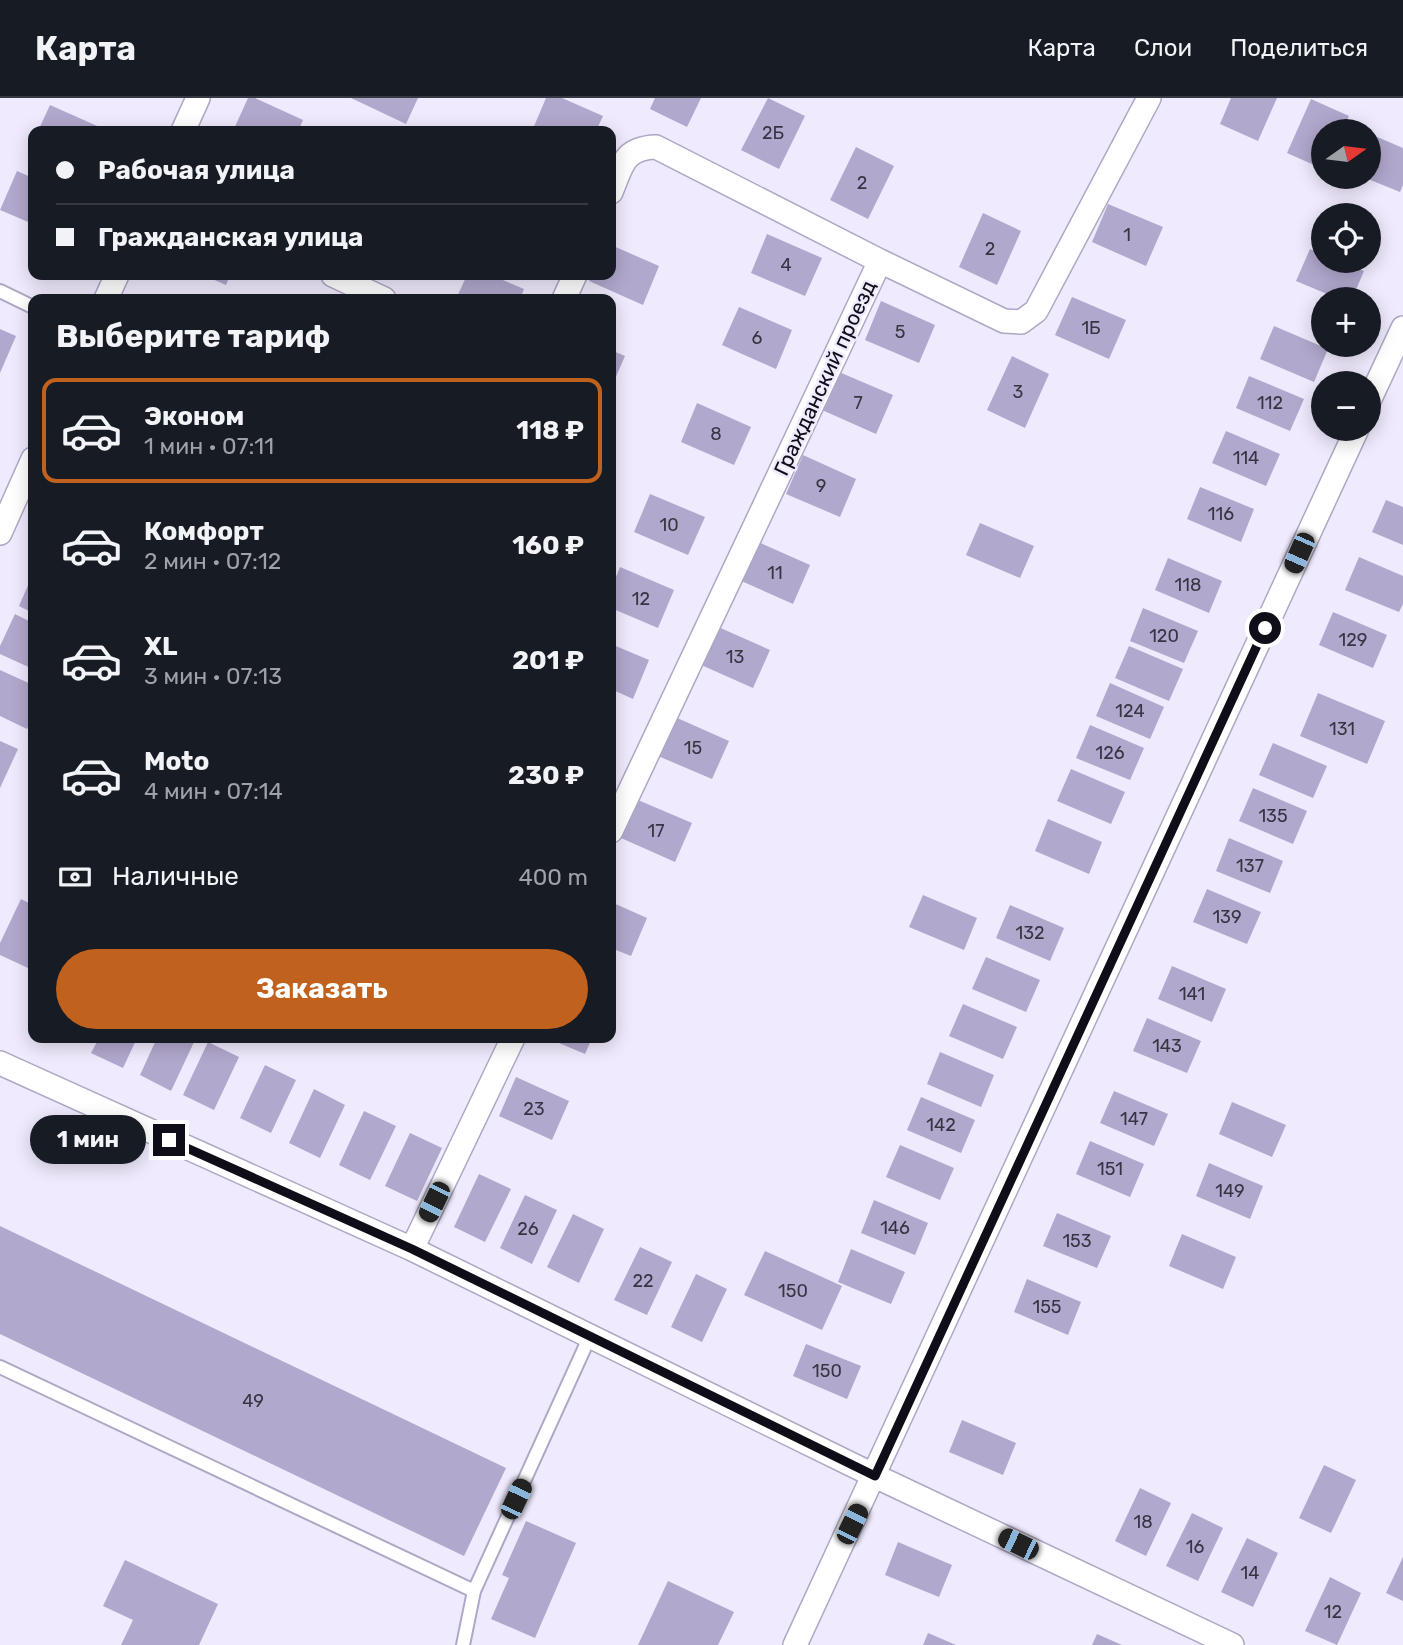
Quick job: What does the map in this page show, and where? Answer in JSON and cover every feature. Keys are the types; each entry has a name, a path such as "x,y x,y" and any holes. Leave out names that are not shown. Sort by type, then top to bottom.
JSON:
{"street":[{"path":"185,126 198,98"},
{"name":"Гражданский проезд","path":"616,820 880,261 1004,321 1021,322 1036,311 1149,98"},
{"path":"616,180 627,155 640,147 656,147 880,261"},
{"path":"344,280 373,294"},
{"path":"1381,375 1403,328"},
{"path":"795,1645 1351,441"},
{"path":"0,533 28,470"},
{"path":"412,1249 511,1043"},
{"path":"0,1063 412,1249 875,1476 1232,1645"}],"lane":[{"path":"0,290 28,304"},
{"path":"463,1645 474,1591 590,1336"},
{"path":"0,1367 474,1591"}],"building":[{"path":"248,98 255,98 303,120 300,126 235,126"},
{"path":"351,98 418,98 406,124"},
{"path":"546,98 562,98 603,116 598,126 534,126"},
{"path":"655,98 701,98 687,127 650,109"},
{"path":"768,98 805,116 779,169 741,150"},
{"path":"1231,98 1277,98 1258,141 1220,124"},
{"path":"1311,99 1349,116 1348,119 1311,119 1311,164 1287,153"},
{"path":"50,105 97,126 40,126"},
{"path":"1381,139 1403,148 1403,185 1400,192 1381,184"},
{"path":"856,147 894,166 868,219 830,200"},
{"path":"17,171 28,176 28,222 0,210"},
{"path":"1108,204 1163,227 1146,266 1092,242"},
{"path":"983,213 1021,231 997,285 959,267"},
{"path":"767,234 822,258 805,296 751,273"},
{"path":"616,247 659,266 643,305 589,281 616,280"},
{"path":"1310,249 1311,273 1363,273 1357,287 1311,287 1296,281"},
{"path":"214,280 228,280 226,285"},
{"path":"465,280 503,280 524,289 522,294 458,294"},
{"path":"1072,297 1126,320 1109,359 1055,335"},
{"path":"881,301 935,325 919,363 865,340"},
{"path":"739,307 792,330 776,369 722,345"},
{"path":"1274,326 1311,342 1311,357 1325,357 1319,371 1311,371 1311,381 1260,359"},
{"path":"0,329 16,336 0,373"},
{"path":"616,352 625,356 616,377"},
{"path":"1012,356 1049,374 1025,428 987,410"},
{"path":"839,372 893,395 876,434 822,410"},
{"path":"1249,376 1304,399 1290,431 1236,408"},
{"path":"697,403 751,427 734,465 681,442"},
{"path":"1226,431 1280,454 1266,486 1212,463"},
{"path":"803,455 856,479 840,517 786,494"},
{"path":"1200,487 1254,509 1241,542 1187,519"},
{"path":"650,494 705,517 688,555 634,532"},
{"path":"1386,500 1403,507 1403,545 1372,532"},
{"path":"980,523 1034,546 1020,578 966,555"},
{"path":"756,541 810,565 793,604 739,580"},
{"path":"1359,557 1403,576 1403,604 1399,612 1345,590"},
{"path":"1168,558 1222,581 1209,613 1155,590"},
{"path":"620,567 674,590 658,628 616,610 616,577"},
{"path":"28,585 28,610 19,606"},
{"path":"1143,608 1198,631 1184,663 1130,641"},
{"path":"1333,612 1387,635 1373,668 1319,645"},
{"path":"15,614 28,620 28,667 0,654 0,646"},
{"path":"716,626 770,650 753,688 699,664"},
{"path":"616,646 649,660 633,699 616,691"},
{"path":"1129,646 1183,669 1169,701 1115,678"},
{"path":"0,670 28,683 28,727 27,729 0,716"},
{"path":"1110,683 1164,707 1150,739 1096,716"},
{"path":"1318,693 1385,721 1367,764 1300,736"},
{"path":"675,717 729,741 712,779 658,756"},
{"path":"1090,725 1144,748 1130,780 1076,758"},
{"path":"0,741 18,749 0,788"},
{"path":"1273,743 1327,766 1313,798 1259,775"},
{"path":"1071,769 1125,792 1111,824 1057,801"},
{"path":"1253,788 1307,811 1293,844 1239,821"},
{"path":"638,800 692,823 675,862 621,838"},
{"path":"1048,819 1102,842 1089,874 1035,851"},
{"path":"1229,838 1283,861 1270,893 1216,871"},
{"path":"1207,889 1261,912 1247,944 1193,922"},
{"path":"923,895 977,918 964,950 909,927"},
{"path":"21,899 28,902 28,968 0,955 0,943"},
{"path":"616,904 647,918 631,956 616,950"},
{"path":"1010,905 1064,928 1050,961 996,938"},
{"path":"986,957 1040,980 1026,1012 972,989"},
{"path":"1172,966 1226,989 1212,1022 1158,999"},
{"path":"963,1004 1017,1027 1003,1059 949,1036"},
{"path":"1147,1018 1201,1041 1187,1073 1133,1051"},
{"path":"96,1043 135,1043 123,1068 91,1053"},
{"path":"155,1043 194,1043 171,1091 140,1075"},
{"path":"208,1043 239,1057 214,1110 183,1095"},
{"path":"559,1043 590,1043 585,1054"},
{"path":"940,1052 994,1075 981,1107 927,1084"},
{"path":"265,1065 296,1080 271,1133 240,1118"},
{"path":"516,1077 569,1101 552,1140 499,1116"},
{"path":"314,1089 345,1105 320,1158 289,1143"},
{"path":"1114,1091 1168,1114 1154,1146 1100,1123"},
{"path":"921,1097 975,1120 961,1153 907,1130"},
{"path":"1232,1102 1286,1125 1272,1157 1219,1134"},
{"path":"364,1111 396,1126 370,1180 339,1165"},
{"path":"410,1133 442,1148 417,1201 385,1186"},
{"path":"1090,1141 1144,1164 1130,1197 1076,1174"},
{"path":"900,1145 954,1168 940,1200 886,1177"},
{"path":"1209,1163 1263,1186 1250,1219 1196,1196"},
{"path":"479,1174 511,1189 485,1242 454,1227"},
{"path":"525,1195 557,1210 532,1264 500,1248"},
{"path":"874,1200 928,1223 915,1255 861,1233"},
{"path":"1057,1213 1111,1236 1097,1268 1043,1246"},
{"path":"573,1214 604,1229 579,1283 547,1267"},
{"path":"0,1226 506,1468 464,1556 0,1334"},
{"path":"1182,1234 1236,1257 1223,1289 1169,1266"},
{"path":"640,1247 672,1262 647,1315 614,1300"},
{"path":"851,1249 905,1272 891,1304 838,1282"},
{"path":"765,1251 842,1286 822,1330 744,1295"},
{"path":"696,1274 727,1289 702,1342 671,1327"},
{"path":"1027,1279 1081,1302 1068,1335 1014,1312"},
{"path":"806,1344 861,1366 847,1399 793,1376"},
{"path":"962,1420 1016,1443 1003,1475 949,1452"},
{"path":"1324,1465 1356,1480 1331,1533 1299,1518"},
{"path":"1140,1488 1171,1503 1146,1556 1115,1541"},
{"path":"1192,1513 1223,1528 1198,1581 1166,1566"},
{"path":"526,1521 576,1543 535,1638 491,1619 509,1578 502,1575"},
{"path":"1247,1538 1278,1553 1253,1607 1221,1592"},
{"path":"898,1542 952,1565 939,1597 885,1575"},
{"path":"1403,1557 1403,1601 1386,1593"},
{"path":"125,1560 218,1604 199,1645 121,1645 133,1620 103,1606"},
{"path":"1330,1577 1361,1593 1337,1645 1305,1631"},
{"path":"668,1581 734,1612 718,1645 638,1645"},
{"path":"928,1633 956,1645 923,1645"},
{"path":"1097,1634 1122,1645 1092,1645"}],"route":[{"path":"169,1140 412,1249 875,1476 1265,628"}]}
